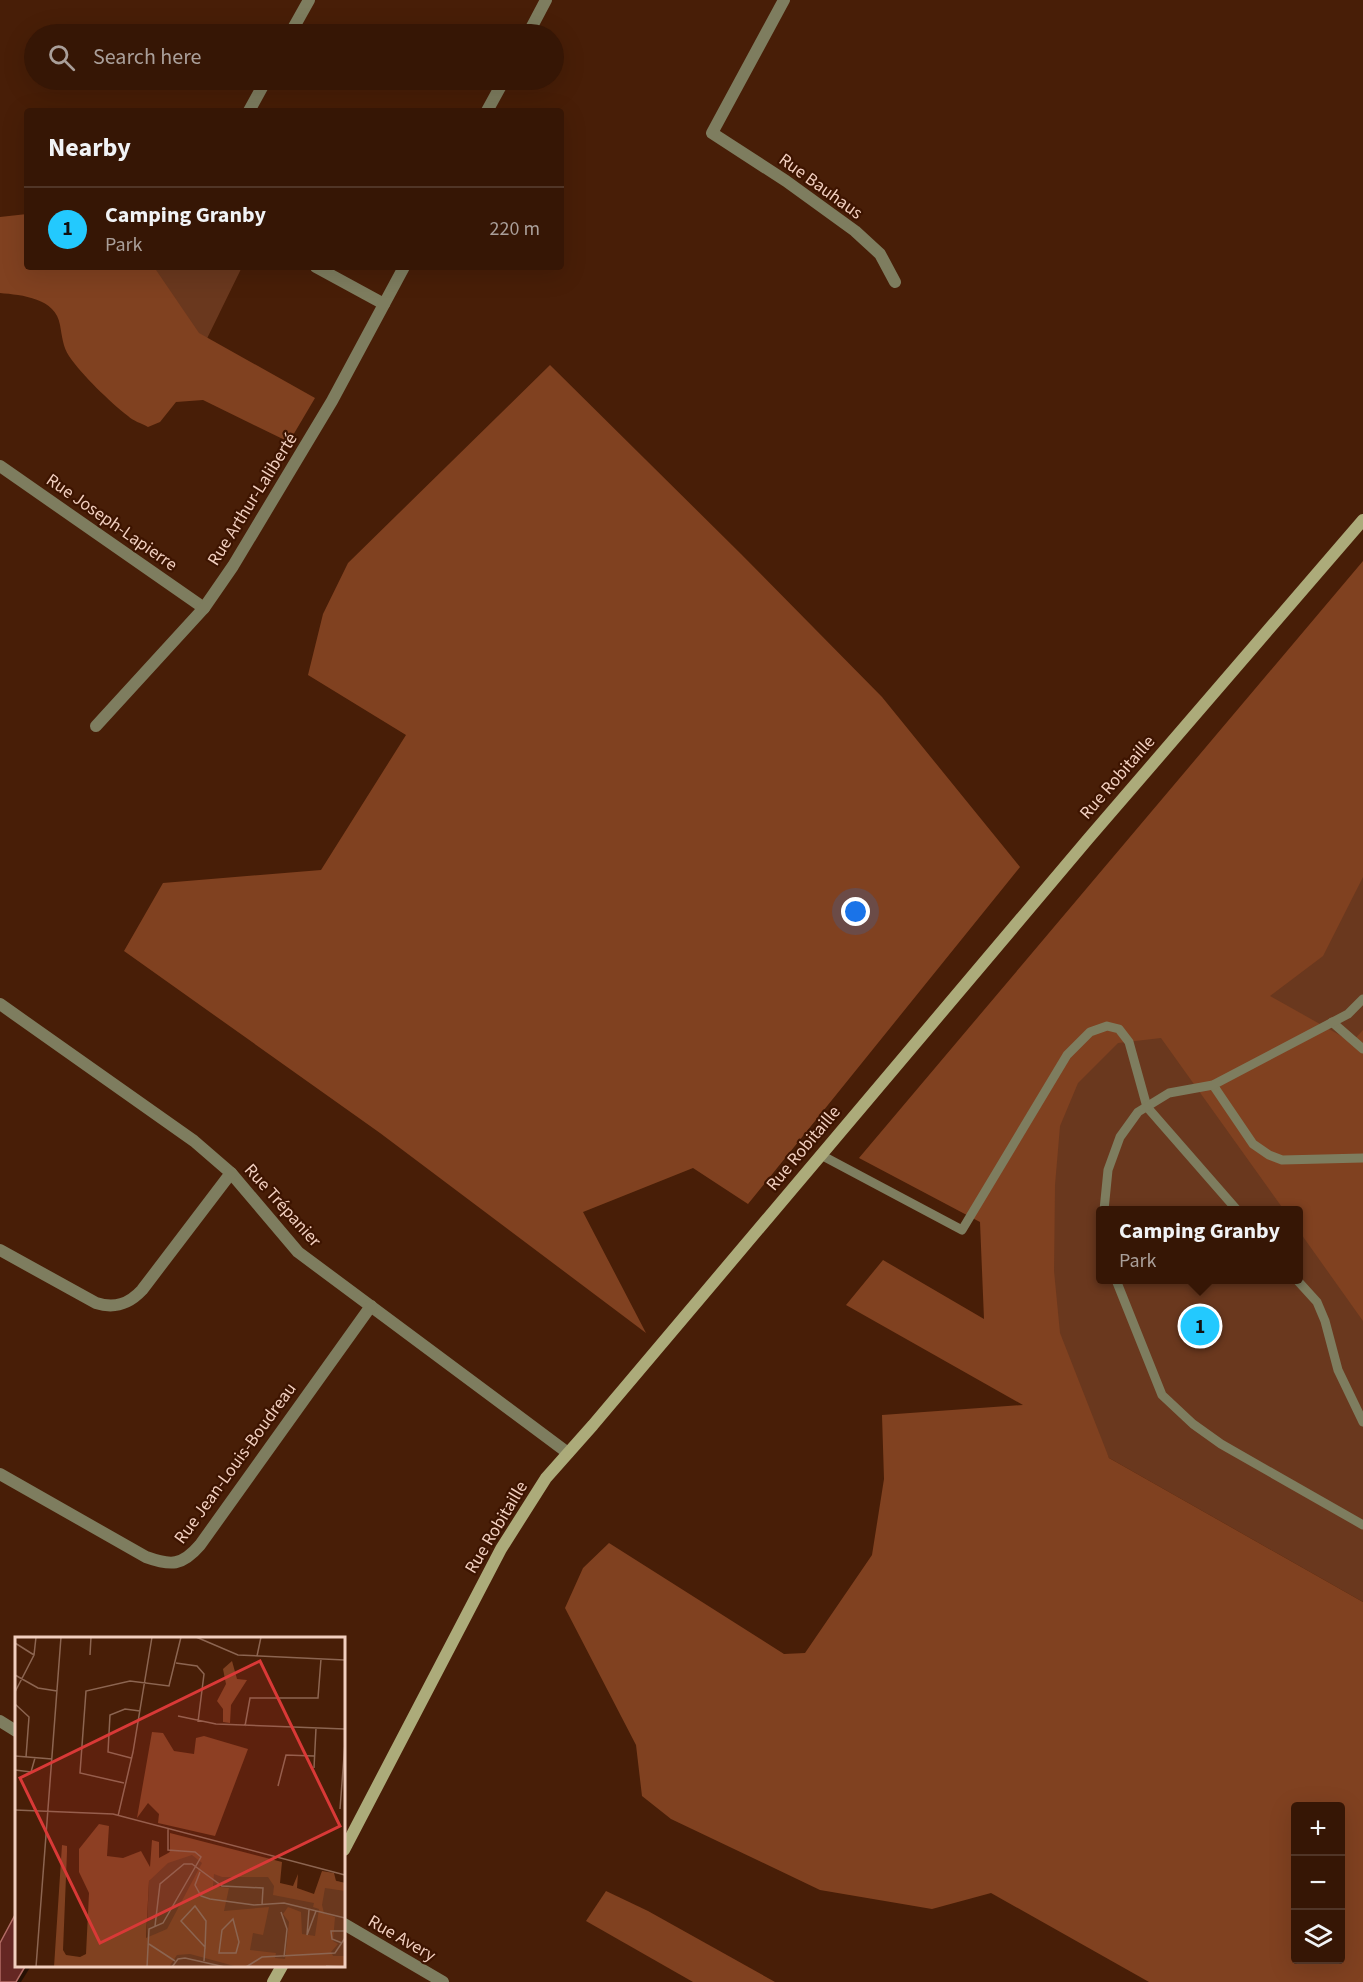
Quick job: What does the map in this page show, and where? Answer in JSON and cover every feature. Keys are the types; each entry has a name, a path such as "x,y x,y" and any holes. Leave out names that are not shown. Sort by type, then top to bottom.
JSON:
{"street":[{"path":"296,24 309,0"},
{"path":"533,24 546,0"},
{"name":"Rue Bauhaus","path":"784,0 712,133 786,181 855,231 880,254 895,282"},
{"path":"251,108 261,90"},
{"path":"489,108 499,90"},
{"path":"322,270 384,304"},
{"name":"Rue Arthur-Laliberté","path":"96,726 204,608 233,566 332,401 402,270"},
{"name":"Rue Joseph-Lapierre","path":"0,466 204,608"},
{"name":"Rue Robitaille","path":"345,1848 501,1549 546,1478 594,1425 1088,839 1363,520"},
{"name":"Rue Trépanier","path":"0,1004 194,1141 231,1173 298,1252 568,1453"},
{"path":"0,1250 96,1303 112,1306 123,1305 142,1290 231,1173"},
{"name":"Rue Jean-Louis-Boudreau","path":"0,1474 146,1557 161,1562 176,1562 189,1558 371,1306"},
{"path":"0,1721 15,1730"},
{"name":"Rue Avery","path":"345,1925 443,1982"},
{"path":"273,1982 281,1967"}],"lane":[{"path":"1104,1206 1108,1170 1120,1137 1138,1112 1169,1093 1213,1085 1348,1014 1363,999"},
{"path":"1332,1022 1363,1049"},
{"path":"821,1155 962,1230 1067,1055 1090,1032 1107,1026 1119,1029 1130,1042 1147,1107 1234,1206"},
{"path":"1213,1085 1253,1144 1269,1155 1282,1160 1363,1158"},
{"path":"1118,1284 1162,1395 1193,1424 1221,1444 1363,1526"},
{"path":"1301,1284 1317,1302 1325,1321 1338,1370 1363,1422"}],"shaded area":[{"path":"24,214 24,270 156,270 199,333 315,398 289,442 203,400 176,402 160,422 148,427 132,419 89,380 69,356 57,316 52,309 28,297 0,293 0,217"},
{"path":"11,265 24,267 24,270 241,270 196,361"},
{"path":"550,365 882,697 1020,867 748,1204 693,1168 583,1212 646,1333 380,1133 124,951 163,883 321,870 406,735 308,675 323,614 348,563"},
{"path":"1363,561 1363,877 1323,956 1270,996 1352,1042 1363,1030 1363,1321 1303,1237 1303,1206 1281,1206 1161,1038 1118,1043 1078,1083 1060,1126 1055,1185 1054,1271 1060,1333 1109,1458 1363,1602 1363,1982 1149,1982 991,1893 932,1909 820,1890 671,1819 642,1796 636,1745 565,1608 583,1568 609,1543 784,1654 805,1653 872,1555 884,1479 882,1415 1023,1405 846,1305 883,1260 984,1319 980,1222 859,1158"},
{"path":"1363,792 1363,1602 1109,1458 967,1194"},
{"path":"606,1891 648,1911 775,1982 693,1982 586,1921"}],"building":[{"path":"15,1915 15,1967 25,1967 16,1982 0,1982 0,1943"}],"place":[{"name":"Camping Granby","path":"1200,1326"}]}
